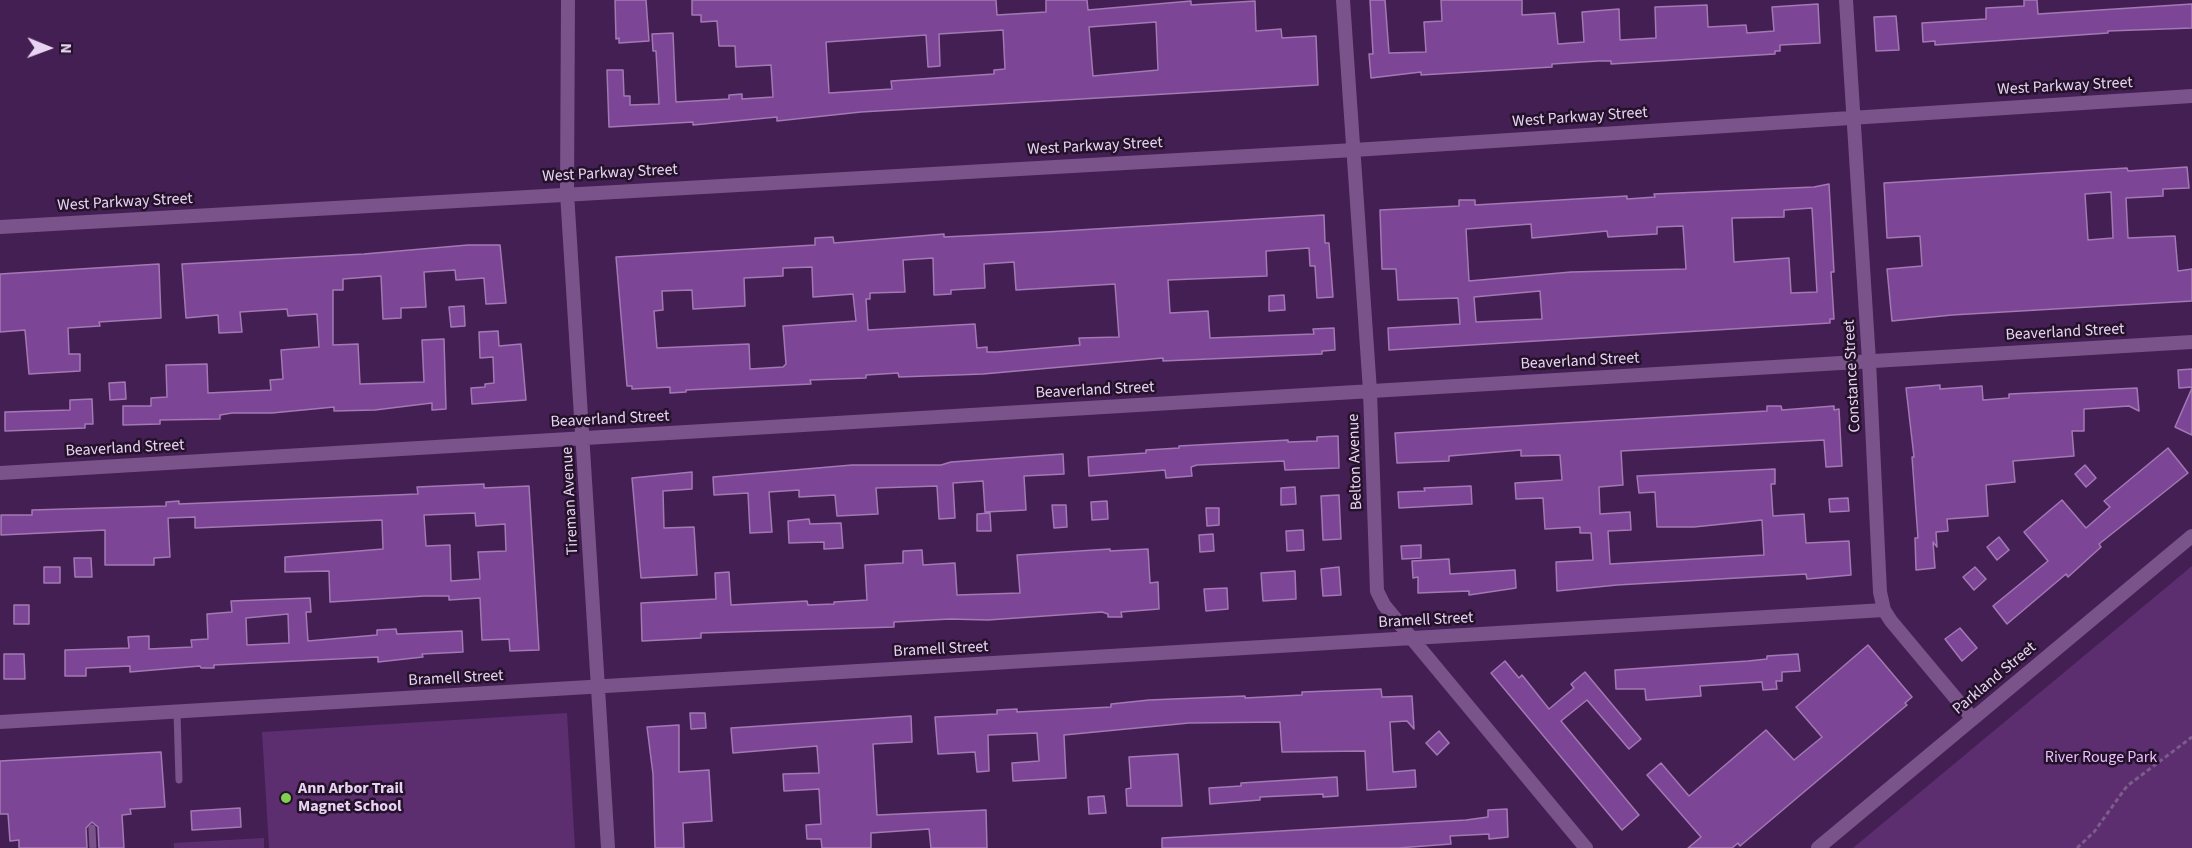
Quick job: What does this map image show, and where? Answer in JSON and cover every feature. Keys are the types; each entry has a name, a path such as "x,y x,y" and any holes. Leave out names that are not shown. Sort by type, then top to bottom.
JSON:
{"street":[{"name":"Tireman Avenue","path":"568,0 567,193 584,438 596,687 608,848"},
{"name":"Belton Avenue","path":"1343,0 1370,391 1377,591 1384,605 1586,848"},
{"name":"Constance Street","path":"1846,0 1869,361 1880,592 1884,610"},
{"name":"West Parkway Street","path":"0,227 1354,150 1852,116 2192,96"},
{"name":"Beaverland Street","path":"0,473 2192,342"},
{"name":"Parkland Street","path":"1818,848 2192,536"},
{"name":"Bramell Street","path":"0,722 1884,610"},
{"path":"1884,610 1973,719"}],"lane":[{"path":"177,712 179,780"},
{"path":"92,828 93,848"}],"path":[{"path":"2077,848 2094,832 2127,786 2192,737"}],"green space":[{"name":"River Rouge Park","path":"2192,566 2192,848 1853,848"},
{"path":"567,713 575,848 269,848 262,732"},
{"path":"264,838 264,848 174,848 174,843"}],"building":[{"path":"615,0 646,0 649,41 619,43 619,38 616,39"},
{"path":"692,0 996,0 997,15 1046,12 1046,0 1087,0 1088,10 1191,1 1191,5 1255,1 1256,31 1281,29 1282,38 1316,36 1318,85 861,112 777,121 777,117 693,125 693,122 609,127 607,70 623,70 624,96 630,96 630,105 659,104 656,51 653,51 652,34 673,33 676,102 729,99 729,95 742,94 742,99 773,97 771,65 736,67 735,46 719,46 717,21 701,22 701,15 692,15","holes":["1156,22 1158,70 1093,76 1089,27","1003,30 1005,69 994,70 994,74 891,81 892,89 829,93 826,42 926,35 928,67 940,66 939,34"]},
{"path":"1370,0 1385,0 1389,53 1426,52 1424,22 1442,21 1441,0 1522,0 1522,15 1555,13 1558,44 1584,42 1582,12 1619,9 1620,40 1656,38 1655,7 1707,5 1708,27 1746,25 1747,33 1774,31 1772,7 1818,4 1820,43 1780,45 1780,51 1775,51 1775,54 1611,64 1611,61 1598,61 1552,64 1552,67 1421,75 1421,72 1371,78 1369,54 1373,54"},
{"path":"2024,0 2037,0 2038,14 2192,4 2192,28 2108,31 2108,33 1935,45 1935,41 1923,42 1922,23 1986,19 1986,8 2024,6"},
{"path":"1896,16 1899,50 1876,51 1874,17"},
{"path":"2187,167 2189,188 2163,189 2163,196 2126,198 2128,238 2175,236 2178,271 2192,269 2192,301 1952,315 1892,321 1887,269 1922,266 1920,236 1887,238 1884,183 2127,168 2128,171","holes":["2111,192 2113,238 2088,240 2085,194"]},
{"path":"1829,184 1834,272 1831,272 1834,319 1830,319 1830,323 1389,350 1388,328 1460,324 1458,298 1398,300 1396,269 1382,269 1380,210 1459,206 1459,200 1475,200 1475,205 1627,196 1627,199 1655,197 1654,194 1814,187","holes":["1812,208 1817,292 1791,293 1789,258 1734,262 1732,218 1784,217 1784,210","1531,224 1532,238 1607,231 1608,237 1657,234 1657,227 1683,226 1686,269 1571,272 1469,281 1466,229","1540,291 1542,319 1476,322 1474,297"]},
{"path":"1324,215 1325,243 1329,243 1333,297 1317,298 1315,266 1310,266 1309,248 1266,251 1267,276 1168,280 1170,313 1208,311 1210,338 1314,334 1313,329 1334,328 1335,350 1322,351 1322,354 1163,361 1163,358 983,374 899,377 898,373 866,375 866,378 810,380 811,384 686,390 686,392 670,393 670,387 632,389 632,386 627,386 616,257 815,245 815,238 833,237 834,243 944,234 944,237","holes":["933,258 934,295 951,294 951,290 985,288 984,264 1014,262 1016,290 1115,284 1119,337 1079,338 1080,345 987,352 987,347 977,348 975,324 868,330 866,299 870,299 870,293 905,292 903,260","812,267 813,297 853,294 856,321 783,326 786,364 783,367 750,369 749,344 657,348 654,311 663,310 662,291 692,290 693,309 745,306 744,278 783,276 783,268"]},
{"path":"468,245 500,245 506,303 486,304 484,278 456,280 455,270 424,272 426,307 401,308 401,318 383,319 381,276 343,279 343,290 333,290 333,345 358,344 360,384 424,382 422,340 444,339 446,409 432,410 432,403 375,410 334,411 334,407 272,413 232,413 220,415 220,419 160,420 160,424 123,425 123,406 151,406 151,398 167,397 166,365 207,364 208,393 271,390 270,380 283,379 281,350 319,347 317,314 288,316 287,309 240,312 242,332 219,333 218,315 186,318 182,264 364,254"},
{"path":"159,264 161,318 99,322 100,326 68,328 69,354 80,354 80,371 29,374 25,330 0,332 0,274"},
{"path":"1284,295 1285,310 1269,311 1269,296"},
{"path":"464,306 465,326 451,327 449,307"},
{"path":"498,331 499,346 521,344 526,400 472,404 471,388 485,387 485,384 494,383 493,357 480,358 479,332"},
{"path":"2192,369 2192,387 2179,388 2178,370"},
{"path":"125,382 126,399 110,400 109,383"},
{"path":"1940,385 1940,389 1982,386 1983,400 2009,398 2009,394 2137,388 2139,411 2129,406 2084,409 2084,431 2072,431 2074,456 2013,461 2015,482 1986,485 1988,516 1947,519 1948,531 1936,532 1937,547 1933,542 1935,568 1916,570 1915,538 1918,538 1912,457 1914,457 1906,388"},
{"path":"2192,388 2192,435 2175,427"},
{"path":"92,399 93,424 85,424 85,428 5,431 5,412 70,410 70,400"},
{"path":"1767,406 1781,406 1782,410 1834,406 1834,410 1839,409 1842,466 1826,467 1824,440 1621,451 1623,485 1599,487 1600,514 1630,512 1631,530 1608,531 1610,564 1764,555 1762,520 1694,527 1657,527 1655,492 1639,493 1637,476 1775,469 1775,484 1771,484 1773,516 1804,514 1806,543 1849,541 1851,575 1807,579 1806,574 1617,585 1557,591 1556,562 1593,560 1591,533 1580,533 1580,527 1545,529 1543,498 1516,499 1515,483 1562,480 1560,455 1521,456 1521,450 1449,456 1449,461 1397,463 1395,433 1767,411"},
{"path":"1338,436 1339,468 1285,470 1284,461 1197,465 1191,467 1192,476 1166,478 1165,470 1089,476 1088,457 1146,453 1146,450 1179,448 1179,446 1288,440 1288,442 1317,441 1317,437"},
{"path":"2168,448 2188,473 2099,544 2101,547 2068,577 2066,574 2007,624 1993,606 2048,561 2024,532 2062,500 2086,528 2110,507 2104,501"},
{"path":"1063,454 1064,474 1024,476 1026,510 985,512 983,481 953,483 955,518 939,519 937,486 876,488 878,514 837,516 835,495 799,497 799,490 769,492 772,532 750,533 748,493 714,495 713,477 852,465 941,465 951,462"},
{"path":"2085,465 2096,478 2086,487 2075,474"},
{"path":"692,472 692,489 663,491 664,528 694,527 697,575 641,578 632,478"},
{"path":"484,484 484,488 529,486 539,650 510,651 509,639 482,640 480,598 449,600 449,596 424,596 330,602 329,571 285,572 285,557 383,549 382,520 195,528 195,517 168,518 170,557 154,558 154,565 105,565 105,530 1,535 1,515 32,515 32,510 166,506 166,502 179,501 179,504 418,494 417,487","holes":["475,513 476,526 505,524 506,551 478,552 480,579 451,581 450,545 426,546 424,515"]},
{"path":"1471,486 1472,504 1399,508 1398,492 1425,491 1424,488"},
{"path":"1295,487 1296,504 1281,505 1281,488"},
{"path":"1339,495 1341,539 1323,540 1321,496"},
{"path":"1848,498 1849,511 1830,512 1829,499"},
{"path":"1107,501 1108,519 1092,520 1091,502"},
{"path":"1052,505 1066,505 1067,527 1054,528"},
{"path":"1206,508 1219,508 1219,525 1207,526"},
{"path":"990,513 991,531 977,531 977,514"},
{"path":"809,519 810,524 841,523 843,548 824,549 824,542 789,543 788,521"},
{"path":"1303,530 1304,550 1287,551 1286,531"},
{"path":"1213,534 1214,551 1200,552 1199,535"},
{"path":"1999,537 2009,550 1997,560 1987,547"},
{"path":"1421,545 1421,558 1402,559 1401,546"},
{"path":"1110,549 1110,551 1148,549 1150,583 1158,582 1159,609 1121,612 1122,617 1108,617 1108,614 1102,612 988,620 950,619 894,622 894,627 701,633 701,638 642,641 641,603 716,599 715,573 729,572 731,605 807,601 808,605 834,604 834,602 867,600 865,565 903,563 903,551 922,550 923,565 955,563 957,595 1020,593 1017,555"},
{"path":"74,558 91,558 92,577 75,577"},
{"path":"1449,559 1450,574 1515,570 1516,588 1469,595 1469,591 1418,593 1418,577 1413,578 1412,561"},
{"path":"44,567 60,567 60,583 44,583"},
{"path":"1339,567 1341,595 1323,596 1321,569"},
{"path":"1975,567 1986,579 1974,590 1963,577"},
{"path":"1295,571 1296,599 1263,601 1261,573"},
{"path":"1227,588 1228,609 1206,611 1204,589"},
{"path":"310,598 311,612 306,612 308,641 377,635 377,630 396,629 397,634 462,631 463,652 422,654 423,657 378,662 378,657 214,665 214,668 201,668 200,666 130,672 130,666 86,668 86,676 65,676 65,650 129,648 128,637 149,636 149,649 192,647 191,640 208,639 207,614 232,612 231,601","holes":["288,614 289,643 247,645 246,618"]},
{"path":"14,605 29,605 29,624 14,624"},
{"path":"1960,628 1977,648 1962,661 1945,639"},
{"path":"1868,645 1912,697 1905,703 1907,705 1740,846 1738,843 1732,848 1688,848 1701,837 1647,775 1661,763 1689,796 1766,730 1794,760 1822,737 1796,707"},
{"path":"4,654 24,654 25,679 4,679"},
{"path":"1798,654 1800,671 1782,672 1782,681 1776,681 1777,689 1763,690 1762,682 1700,686 1701,696 1646,700 1645,689 1616,689 1615,670 1748,661 1767,659 1767,656"},
{"path":"1505,661 1519,678 1522,675 1549,709 1574,688 1571,684 1585,672 1641,739 1629,749 1587,700 1561,721 1639,815 1622,830 1491,673"},
{"path":"1381,689 1382,697 1412,696 1414,729 1407,721 1390,722 1393,772 1415,770 1416,787 1367,790 1365,751 1282,752 1280,722 1189,723 1064,735 1066,778 1013,781 1012,763 1039,761 1037,733 988,735 989,771 977,772 975,752 938,754 935,717 997,714 997,710 1017,709 1017,712 1111,707 1111,704 1149,700 1245,696 1245,698 1302,695 1302,692"},
{"path":"690,713 705,713 706,728 691,729"},
{"path":"911,716 912,742 873,744 877,815 986,810 987,848 931,848 929,829 871,833 871,848 822,848 821,839 807,839 806,825 821,824 819,789 784,791 783,774 819,773 817,746 733,753 731,728"},
{"path":"679,725 679,772 709,770 712,821 683,823 684,848 655,848 653,774 647,727"},
{"path":"1439,731 1449,743 1437,755 1426,743"},
{"path":"161,752 165,807 130,809 131,814 122,815 124,848 99,848 98,827 92,822 86,828 87,848 19,848 19,840 10,841 8,814 0,814 0,761"},
{"path":"1178,754 1182,806 1127,806 1126,789 1131,788 1129,757"},
{"path":"1337,777 1338,796 1323,797 1323,794 1260,797 1260,800 1210,804 1209,788 1241,786 1241,783"},
{"path":"1104,796 1106,813 1089,814 1088,797"},
{"path":"240,808 241,827 192,830 191,811"},
{"path":"1507,809 1508,837 1489,839 1489,834 1450,836 1451,844 1398,848 1162,848 1162,838 1466,820 1488,817 1488,810"}],"place":[{"name":"Ann Arbor Trail Magnet School","path":"286,798"}]}
